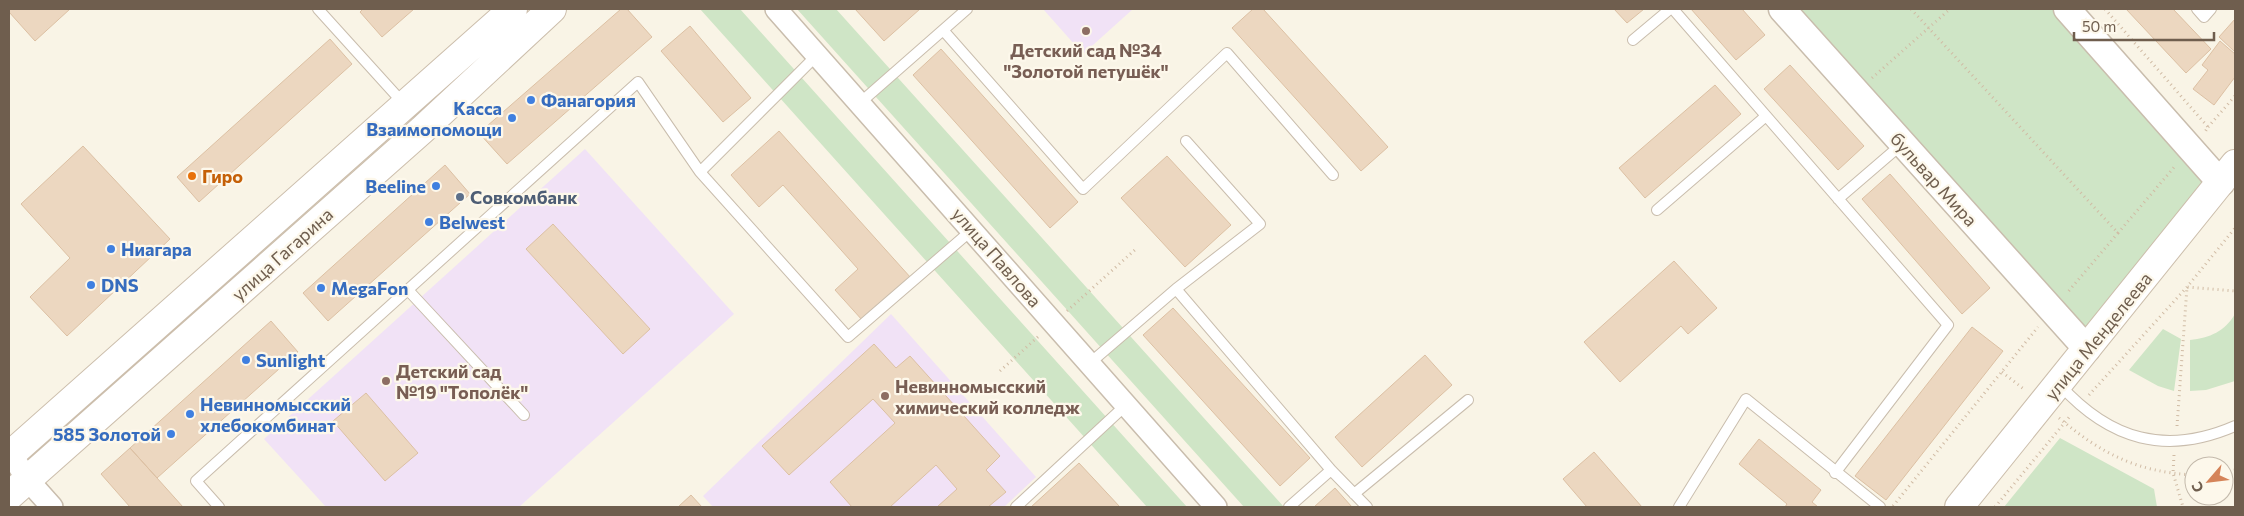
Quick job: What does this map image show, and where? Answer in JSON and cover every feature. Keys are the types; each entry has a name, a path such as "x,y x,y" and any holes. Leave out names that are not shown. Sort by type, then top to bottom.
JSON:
{"main road":[{"name":"улица Гагарина","path":"9,454 513,9"},
{"name":"улица Гагарина","path":"18,488 422,130 552,9"},
{"name":"улица Менделеева","path":"1959,507 2231,170"}],"street":[{"name":"улица Павлова","path":"776,9 861,102 1216,507"},
{"name":"бульвар Мира","path":"1782,9 2087,349"},
{"path":"2067,9 2190,149 2231,170"},
{"path":"9,454 18,488 52,507"}],"lane":[{"path":"318,9 405,105"},
{"path":"861,102 967,9"},
{"path":"1633,40 1671,9 1948,325 1835,472"},
{"path":"2197,9 2204,16 2211,9"},
{"path":"943,30 1083,189 1227,53 1333,175"},
{"path":"700,172 818,54"},
{"path":"219,507 196,481 638,82 700,172 848,337 973,229"},
{"path":"1657,210 1766,116"},
{"path":"1090,363 1176,289 1260,224 1186,141"},
{"path":"1838,199 1902,143"},
{"path":"1176,289 1331,470 1367,507"},
{"path":"408,290 524,415"},
{"path":"2059,384 2079,406 2100,421 2124,433 2149,439 2175,441 2212,436 2235,426"},
{"path":"1679,507 1746,399 1880,507"},
{"path":"1354,494 1468,400"},
{"path":"1016,507 1127,404"},
{"path":"1288,507 1331,470"}],"path":[{"path":"1912,9 2118,233"},
{"path":"1856,92 1950,9"},
{"path":"2105,9 2208,127"},
{"path":"1892,507 2052,310 2235,96"},
{"path":"1995,507 2064,423 2187,287 2235,228"},
{"path":"2187,287 2235,291"},
{"path":"2183,507 2173,473 2187,287"},
{"path":"2064,423 2097,448 2115,457 2146,468 2184,474"}],"shaded area":[{"name":"Детский сад №34 \"Золотой петушёк\"","path":"1043,9 1133,9 1083,54"},
{"path":"585,149 734,314 519,507 326,507 264,439"},
{"name":"Невинномысский химический колледж","path":"891,314 1036,477 1004,507 713,507 703,496"}],"green space":[{"path":"700,9 740,9 1187,507 1147,507"},
{"path":"797,9 836,9 1284,507 1244,507"},
{"path":"1782,9 2067,9 2221,183 2087,349"},
{"path":"2235,314 2235,381 2206,390 2190,391 2190,340 2216,333 2227,325"},
{"path":"2163,329 2181,339 2174,391 2158,386 2129,370"},
{"path":"2060,438 2154,489 2157,507 2004,507"}],"building":[{"path":"9,9 70,9 35,41 9,12"},
{"path":"363,9 414,9 382,37 360,12"},
{"path":"621,9 627,9 652,37 507,164 479,133"},
{"path":"855,9 920,9 884,41"},
{"path":"1253,9 1263,9 1388,147 1361,171 1232,28"},
{"path":"1614,9 1644,9 1627,23"},
{"path":"1691,9 1742,9 1765,35 1736,60"},
{"path":"2126,9 2173,9 2211,49 2186,73"},
{"path":"2235,19 2235,52 2219,37"},
{"path":"690,26 751,98 723,122 661,51"},
{"path":"330,39 352,64 199,202 177,177"},
{"path":"2220,41 2235,54 2235,77 2214,105 2193,89 2208,70 2202,65"},
{"path":"941,49 1078,202 1050,228 913,75"},
{"path":"1790,65 1864,146 1838,170 1764,89"},
{"path":"1715,85 1741,114 1645,198 1619,168"},
{"path":"779,131 911,278 863,321 835,290 858,269 783,185 759,207 731,175"},
{"name":"Ниагара","path":"83,146 170,239 67,336 30,297 70,258 21,204"},
{"path":"1167,156 1231,225 1185,267 1121,198"},
{"path":"445,165 470,194 328,321 303,293"},
{"path":"1890,174 1990,288 1962,314 1862,199"},
{"path":"553,224 650,329 623,354 526,249"},
{"path":"1674,261 1717,308 1688,334 1681,326 1620,382 1584,342"},
{"path":"1173,308 1310,458 1280,486 1143,335"},
{"path":"271,321 298,352 157,478 130,448"},
{"path":"1972,327 2003,351 1886,500 1855,476"},
{"path":"874,344 896,368 910,356 1000,456 986,470 1006,492 988,507 937,507 957,489 936,465 890,507 852,507 830,482 895,423 873,399 789,475 762,446"},
{"path":"1425,355 1452,385 1362,467 1335,437"},
{"path":"366,393 418,453 385,481 333,421"},
{"path":"1759,439 1821,490 1812,502 1818,507 1785,507 1787,504 1739,464"},
{"path":"130,448 183,507 130,507 101,474"},
{"path":"1594,452 1642,507 1587,507 1563,479"},
{"path":"1079,463 1120,507 1031,507"},
{"path":"1335,488 1352,507 1314,507"},
{"path":"691,495 702,507 678,507"}],"place":[{"name":"Детский сад №34 \"Золотой петушёк\"","path":"1086,31"},
{"name":"Фанагория","path":"531,100"},
{"name":"Касса Взаимопомощи","path":"512,118"},
{"name":"Гиро","path":"192,176"},
{"name":"Beeline","path":"436,186"},
{"name":"Совкомбанк","path":"460,197"},
{"name":"Belwest","path":"429,222"},
{"name":"Ниагара","path":"111,249"},
{"name":"DNS","path":"91,285"},
{"name":"MegaFon","path":"321,288"},
{"name":"Sunlight","path":"246,360"},
{"name":"Детский сад №19 \"Тополёк\"","path":"386,381"},
{"name":"Невинномысский химический колледж","path":"885,396"},
{"name":"Невинномысский хлебокомбинат","path":"190,414"},
{"name":"585 Золотой","path":"171,434"}]}
